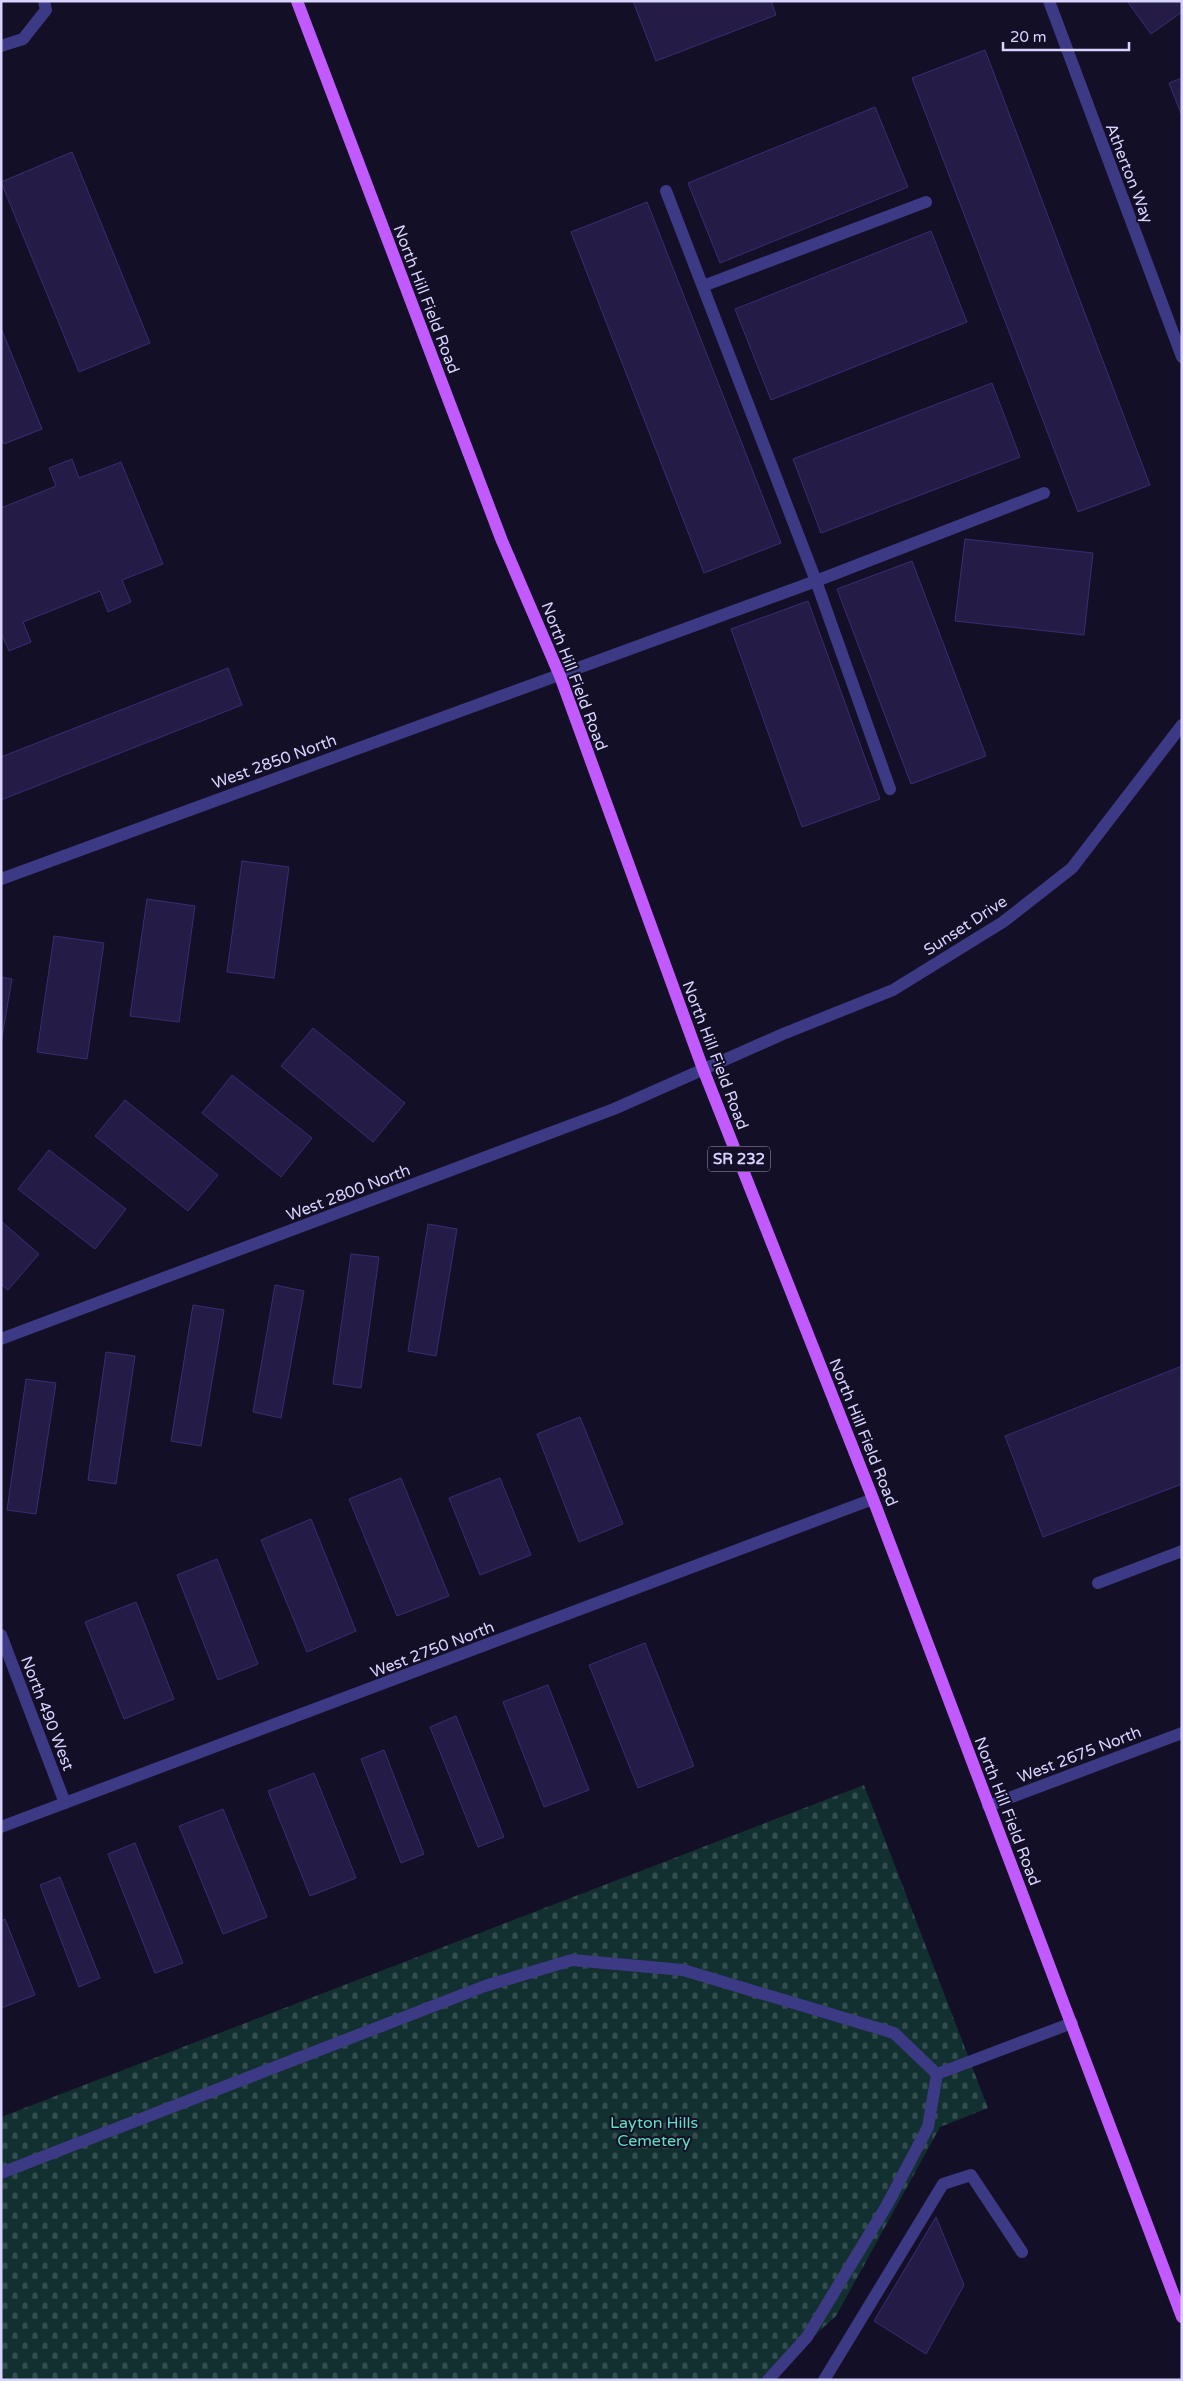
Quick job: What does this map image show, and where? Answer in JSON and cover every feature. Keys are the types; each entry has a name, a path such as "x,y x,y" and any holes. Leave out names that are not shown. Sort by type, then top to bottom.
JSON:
{"main road":[{"name":"North Hill Field Road","path":"296,1 502,541 560,676 703,1069 873,1499 1181,2310"}],"street":[{"path":"1,46 22,39 46,10 44,1"},
{"name":"Atherton Way","path":"1049,1 1182,357"},
{"path":"666,191 816,581 890,789"},
{"path":"703,286 926,202"},
{"name":"West 2850 North","path":"1,879 560,676 816,581 1044,493"},
{"name":"Sunset Drive","path":"703,1069 893,990 1003,922 1072,868 1182,725"},
{"name":"West 2800 North","path":"1,1339 614,1109 703,1069"},
{"name":"West 2750 North","path":"1,1828 873,1499"},
{"path":"1098,1583 1182,1551"},
{"name":"North 490 West","path":"1,1635 66,1803"},
{"name":"West 2675 North","path":"988,1806 1182,1732"},
{"path":"1,2173 485,1986 572,1960 683,1970 894,2032 937,2074"},
{"path":"937,2074 1072,2023"},
{"path":"768,2380 806,2337 887,2205 928,2127 937,2074"},
{"path":"824,2380 943,2184 971,2175 1022,2252"}],"green space":[{"name":"Layton Hills Cemetery","path":"864,1785 988,2108 940,2127 836,2316 765,2380 1,2380 1,2117"}],"building":[{"path":"633,1 771,1 776,15 656,61"},
{"path":"1127,1 1182,1 1182,12 1151,34"},
{"path":"985,50 1150,485 1078,512 912,78"},
{"path":"1182,78 1182,116 1169,83"},
{"path":"875,107 908,187 720,263 688,183"},
{"path":"72,152 150,343 79,372 1,182"},
{"path":"647,202 781,543 704,573 571,232"},
{"path":"931,231 967,322 771,400 735,309"},
{"path":"1,328 42,429 4,444 1,437"},
{"path":"992,383 1020,457 821,533 793,459"},
{"path":"72,459 79,478 121,462 163,564 122,580 131,602 108,612 100,591 23,622 31,642 9,651 1,633 1,508 56,486 49,468"},
{"path":"965,539 1093,553 1084,635 955,621"},
{"path":"912,561 986,756 911,784 837,589"},
{"path":"808,601 880,799 802,827 731,629"},
{"path":"228,668 242,705 1,800 1,757"},
{"path":"242,861 289,867 274,978 227,972"},
{"path":"147,899 195,906 179,1022 130,1016"},
{"path":"54,936 104,943 87,1059 37,1052"},
{"path":"1,977 12,979 1,1043"},
{"path":"313,1028 405,1103 373,1142 281,1066"},
{"path":"232,1075 312,1138 281,1177 202,1113"},
{"path":"125,1100 218,1175 188,1211 95,1136"},
{"path":"49,1150 126,1209 95,1249 18,1189"},
{"path":"1,1221 39,1254 8,1290 1,1284"},
{"path":"428,1224 457,1229 436,1356 408,1351"},
{"path":"351,1254 379,1257 361,1388 333,1384"},
{"path":"275,1285 304,1291 281,1418 253,1412"},
{"path":"193,1305 224,1310 201,1446 171,1441"},
{"path":"106,1352 135,1356 116,1484 88,1480"},
{"path":"1182,1366 1182,1484 1043,1537 1005,1436"},
{"path":"26,1379 56,1383 36,1514 7,1510"},
{"path":"580,1417 623,1524 579,1542 537,1434"},
{"path":"401,1478 449,1596 397,1616 349,1499"},
{"path":"500,1478 531,1555 480,1575 449,1498"},
{"path":"311,1519 356,1631 307,1652 261,1540"},
{"path":"217,1559 258,1664 218,1680 177,1575"},
{"path":"136,1602 174,1699 124,1719 85,1622"},
{"path":"645,1643 694,1766 638,1788 589,1665"},
{"path":"548,1685 589,1790 544,1807 503,1702"},
{"path":"456,1716 504,1837 478,1847 430,1727"},
{"path":"384,1750 424,1854 401,1863 361,1759"},
{"path":"314,1773 356,1878 310,1896 268,1791"},
{"path":"223,1809 267,1917 223,1934 179,1826"},
{"path":"135,1843 183,1963 155,1973 108,1854"},
{"path":"60,1877 100,1978 79,1987 40,1885"},
{"path":"5,1919 35,1995 1,2008 1,1921"},
{"path":"936,2217 964,2285 926,2354 874,2321"}]}
